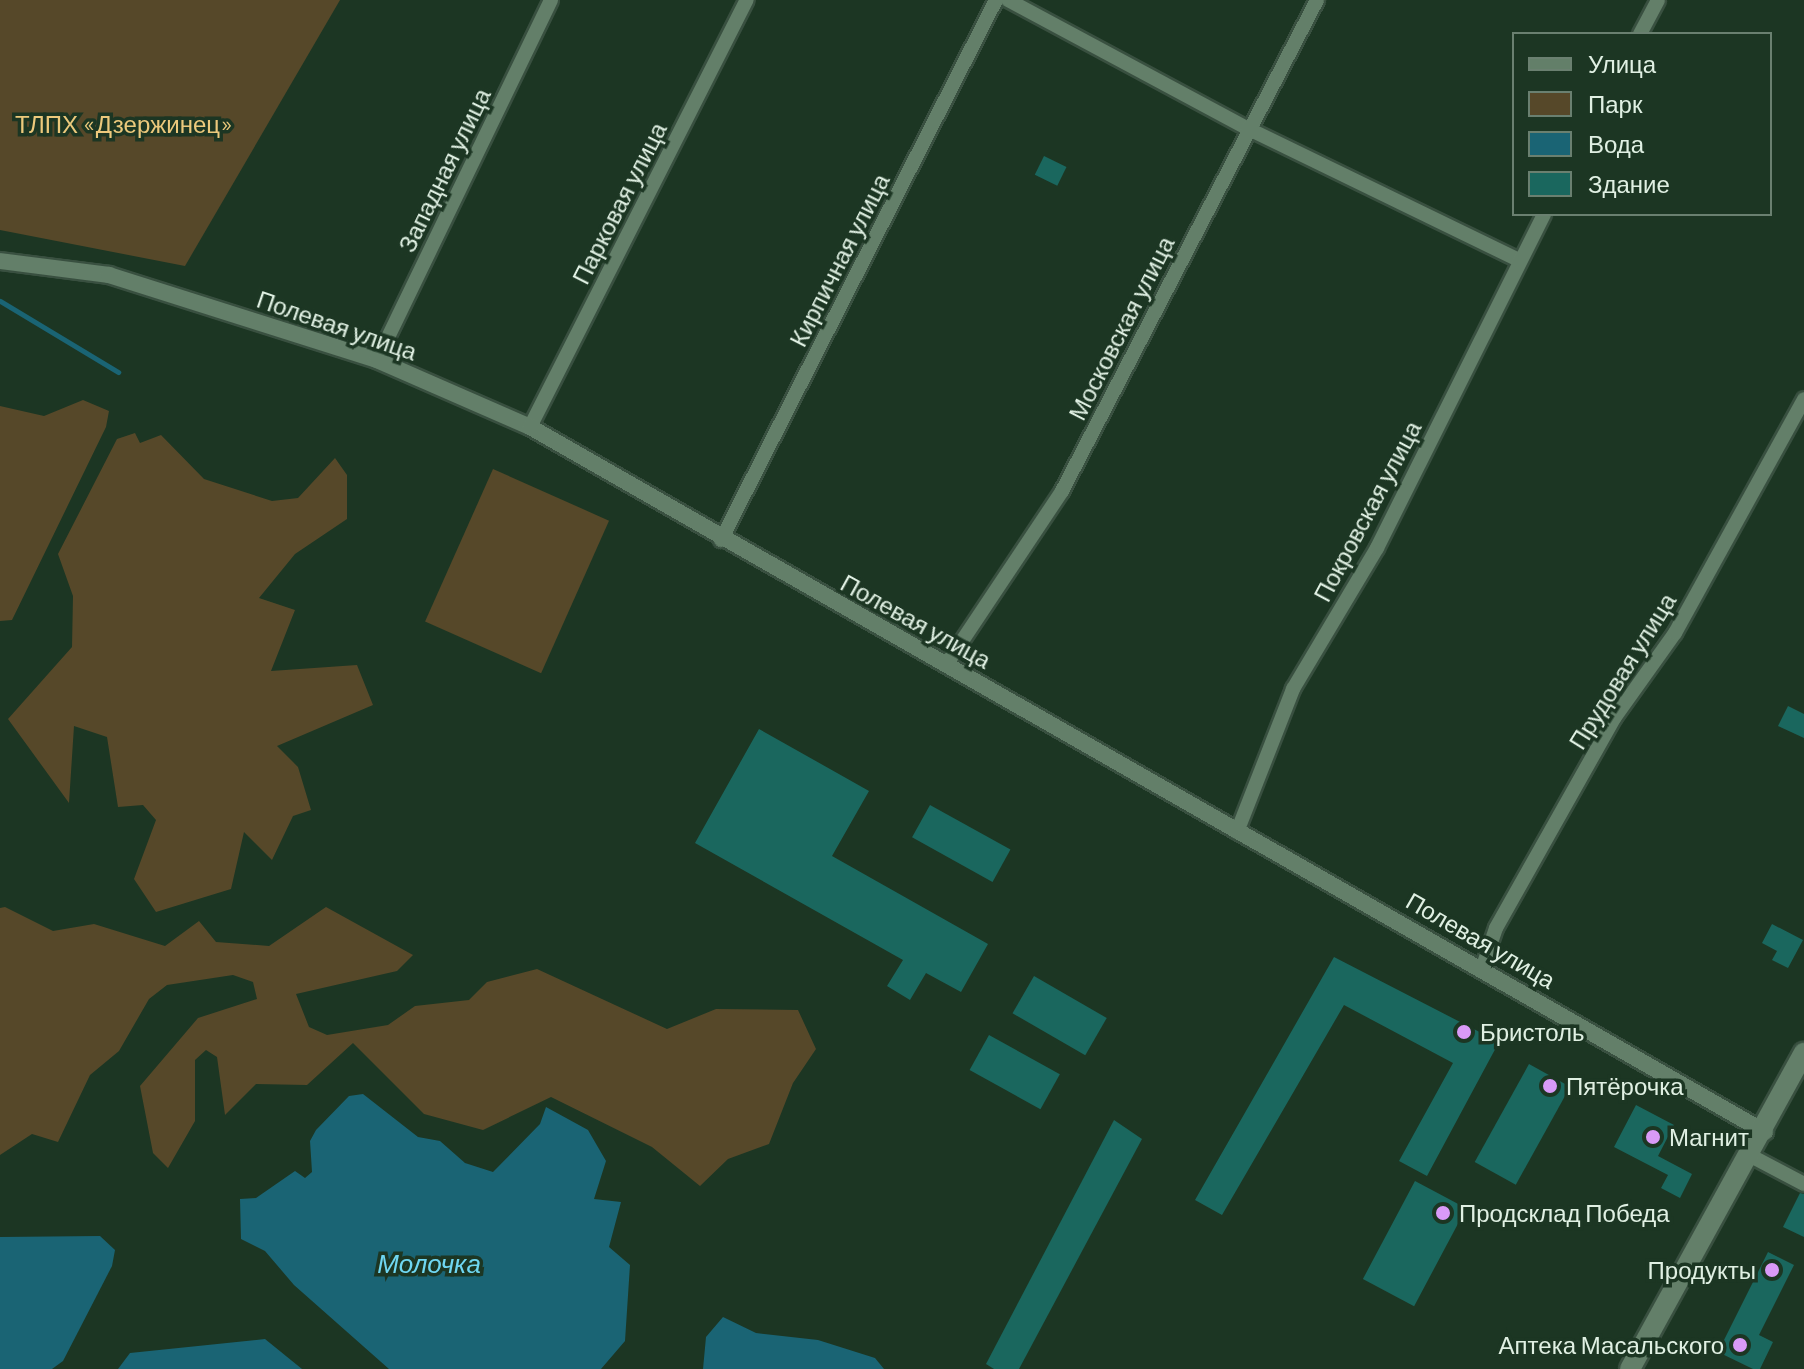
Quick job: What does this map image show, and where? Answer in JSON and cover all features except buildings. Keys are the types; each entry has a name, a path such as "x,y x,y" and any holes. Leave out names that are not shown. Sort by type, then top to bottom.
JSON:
{"main road":[{"path":"1630,1369 1765,1132 1804,1053"}],"street":[{"name":"Западная улица","path":"377,360 551,0"},
{"name":"Парковая улица","path":"530,427 747,0"},
{"name":"Кирпичная улица","path":"721,540 996,0"},
{"path":"1008,0 1249,129 1519,260"},
{"name":"Московская улица","path":"946,665 1062,491 1317,0"},
{"path":"1641,32 1658,0"},
{"name":"Покровская улица","path":"1237,832 1293,689 1377,548 1543,216"},
{"name":"Полевая улица","path":"0,261 109,275 377,360 530,427 721,540 1765,1132"},
{"name":"Прудовая улица","path":"1482,969 1496,928 1585,770 1675,633 1803,404"},
{"path":"1751,1156 1804,1184"}],"green space":[{"name":"ТЛПХ «Дзержинец»","path":"0,0 340,0 185,266 0,230"},
{"path":"83,400 109,411 106,427 12,620 0,621 0,406 44,416"},
{"path":"135,433 140,443 161,435 204,479 272,501 298,498 335,458 347,475 347,519 295,554 259,598 295,610 271,671 357,665 373,705 277,746 298,767 311,810 293,816 272,860 244,832 231,889 156,912 134,879 156,820 143,805 118,807 107,737 74,726 69,803 8,719 72,647 73,596 58,554 117,439"},
{"path":"493,469 609,521 541,673 425,622"},
{"path":"5,907 53,931 94,924 165,946 199,921 216,942 269,946 326,907 413,955 397,971 296,994 309,1027 327,1035 388,1025 415,1006 469,1000 487,982 537,969 667,1029 716,1009 798,1010 816,1049 793,1083 769,1144 728,1159 700,1186 652,1147 551,1097 483,1130 424,1114 353,1043 307,1085 256,1084 225,1115 217,1057 206,1050 195,1060 195,1121 168,1168 153,1153 140,1086 198,1018 257,999 253,982 233,975 167,985 149,999 119,1051 90,1075 58,1142 32,1134 0,1155 0,908"}],"water":[{"name":"Молочка","path":"363,1094 418,1137 440,1141 465,1163 493,1172 540,1124 546,1107 588,1130 606,1161 594,1199 621,1202 609,1247 630,1265 625,1341 601,1369 389,1369 294,1285 265,1251 241,1239 240,1199 256,1198 295,1171 305,1178 312,1172 310,1141 316,1130 349,1096"},
{"path":"100,1236 115,1250 112,1266 63,1361 52,1369 0,1369 0,1237"},
{"path":"723,1317 756,1333 818,1340 875,1358 884,1369 703,1369 706,1337"},
{"path":"265,1339 302,1369 118,1369 130,1353"}],"waterway":[{"path":"0,301 118,372"}],"place":[{"name":"Бристоль","path":"1464,1032"},
{"name":"Пятёрочка","path":"1550,1086"},
{"name":"Магнит","path":"1653,1137"},
{"name":"Продсклад Победа","path":"1443,1213"},
{"name":"Продукты","path":"1772,1270"},
{"name":"Аптека Масальского","path":"1740,1345"}]}
